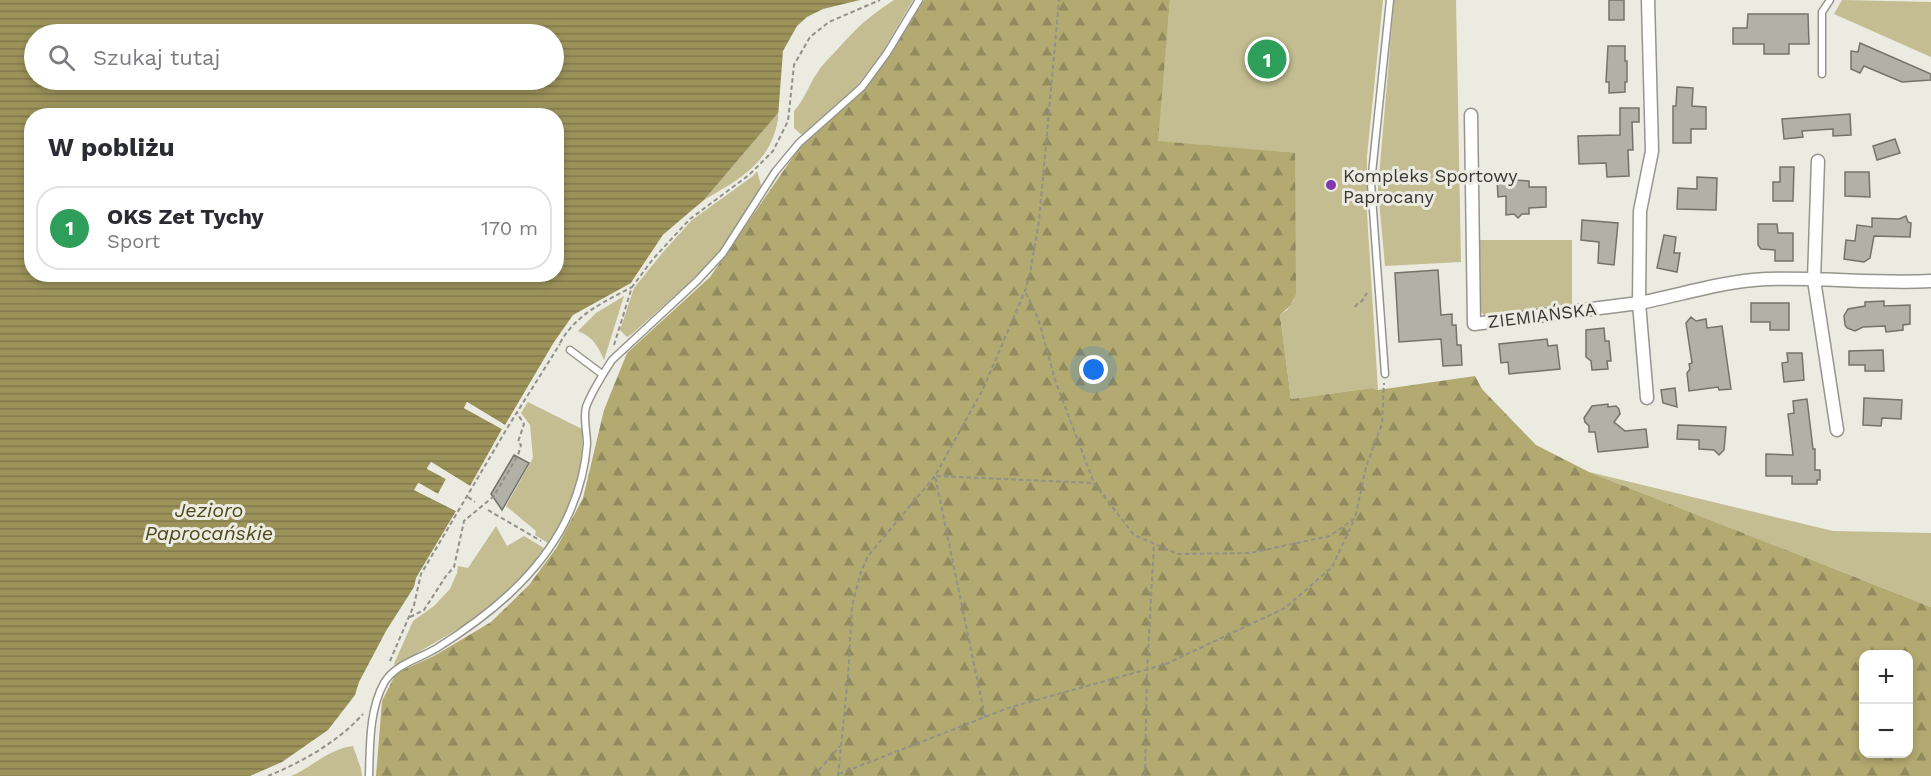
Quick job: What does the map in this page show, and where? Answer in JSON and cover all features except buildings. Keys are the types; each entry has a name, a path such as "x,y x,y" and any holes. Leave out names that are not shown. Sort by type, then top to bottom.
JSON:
{"street":[{"path":"1647,398 1639,303 1640,211 1652,150 1648,0"},
{"name":"ZIEMIAŃSKA","path":"1471,115 1474,324 1639,303 1765,279 1931,281"},
{"path":"1818,161 1814,280 1837,430"}],"lane":[{"path":"369,776 370,742 377,699 385,681 395,670 435,649 485,615 522,583 564,523 581,483 587,444 586,409 602,374 612,360 697,281 723,253 775,172 799,143 862,87 887,53 919,0"},
{"path":"1384,374 1371,183 1390,0"},
{"path":"1822,74 1822,12 1830,0"},
{"path":"570,350 602,374"}],"path":[{"path":"612,360 614,338 632,287 653,259 690,219 749,175 773,151 789,122 794,65 810,37 829,22 880,0"},
{"path":"1059,0 1039,221 1025,291 983,389 935,476 868,556 861,572 852,606 838,775 1008,708 1166,664 1285,608 1332,567 1355,518 1366,467 1382,424 1384,374"},
{"path":"385,681 386,669 410,617 421,574 565,334 589,310 632,287"},
{"path":"1025,291 1038,318 1056,383 1094,483 1134,535 1179,554 1250,553 1330,536 1355,518"},
{"path":"1355,307 1362,302 1367,293"},
{"path":"410,617 424,610 446,576 451,573 464,521 494,496 518,454 521,445 518,441 524,424 517,413"},
{"path":"935,476 1094,483"},
{"path":"935,476 985,717"},
{"path":"467,496 475,502"},
{"path":"489,510 549,546"},
{"path":"1145,776 1147,670 1154,544"},
{"path":"268,776 288,768 351,727"},
{"path":"814,776 840,746"}],"shaded area":[{"path":"894,0 913,0 883,51 856,87 802,135 794,128 794,111 802,101 817,72 855,30"},
{"name":"Kompleks Sportowy Paprocany","path":"1170,0 1383,0 1367,156 1367,213 1378,390 1372,388 1291,399 1280,315 1294,300 1157,139"},
{"path":"1394,0 1456,0 1461,262 1385,266 1378,189"},
{"path":"1842,0 1931,2 1931,57 1834,14"},
{"path":"779,112 771,143 763,156 731,184 704,200"},
{"path":"757,171 761,185 742,220 725,244 688,284 627,337 620,330 634,288 692,220"},
{"path":"1477,240 1572,240 1572,305 1488,319 1478,309"},
{"path":"624,296 604,360 594,342 578,331 596,313"},
{"path":"528,402 582,429 581,459 575,488 548,543 535,535 536,531 506,506 533,458 530,425 521,413"},
{"path":"1589,472 1833,531 1931,533 1931,607"},
{"path":"496,526 507,546 524,536 544,548 524,576 480,616 395,666 413,621 434,606 450,589 458,566 468,568"},
{"path":"353,746 362,776 291,776 328,754"}],"green space":[{"path":"924,0 1170,0 1158,141 1295,153 1296,294 1291,305 1280,315 1291,399 1372,388 1378,390 1475,376 1482,389 1536,445 1589,472 1931,607 1931,776 376,776 382,701 396,673 434,656 491,622 529,585 557,547 583,498 604,410 627,353 710,277 802,144 865,89"}],"water":[{"name":"Jezioro Paprocańskie","path":"0,0 880,0 779,112 704,200 663,235 631,283 573,315 554,342 505,425 467,402 464,408 502,429 470,486 431,462 427,469 446,479 438,494 419,483 415,490 456,511 416,578 414,587 386,631 359,682 355,695 328,730 282,762 250,776 0,776"}],"pier":[{"path":"860,0 883,0 778,117 783,51 797,26 807,17 823,9"},
{"path":"698,205 665,237 631,283 663,235"},
{"path":"467,402 505,425 502,429 464,408"},
{"path":"431,462 470,486 469,488 431,467 449,478 441,495 437,497 420,487 419,489 457,508 456,511 414,490 418,483 438,494 446,479 427,468"}],"place":[{"name":"OKS Zet Tychy","path":"1267,59"},
{"name":"Kompleks Sportowy Paprocany","path":"1331,185"}]}
